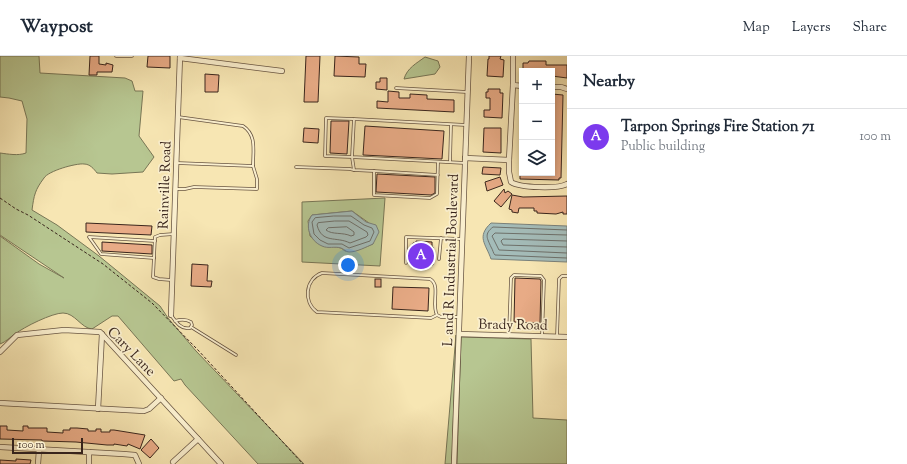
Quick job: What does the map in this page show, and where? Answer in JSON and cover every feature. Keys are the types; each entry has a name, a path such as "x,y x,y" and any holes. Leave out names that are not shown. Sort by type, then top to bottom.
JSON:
{"street":[{"name":"L and R Industrial Boulevard","path":"454,464 469,56"},
{"path":"513,56 509,160 510,178 515,184 562,187 567,184"},
{"path":"180,57 282,71"},
{"name":"Rainville Road","path":"171,316 180,57"},
{"path":"513,85 519,86"},
{"path":"555,87 567,89"},
{"path":"465,161 509,160"},
{"name":"Cary Lane","path":"0,352 18,335 64,330 100,332 221,464"},
{"path":"98,409 102,334"},
{"name":"Brady Road","path":"459,334 567,337"},
{"path":"0,403 144,411 149,409 161,398"},
{"path":"172,462 198,439"},
{"path":"0,447 123,454 135,456 139,464"},
{"path":"38,464 39,450"},
{"path":"88,464 89,452"}],"lane":[{"path":"116,56 132,56"},
{"path":"396,88 468,92"},
{"path":"175,189 194,187 257,189 257,179 253,166 252,135 249,130 243,126 177,117"},
{"path":"465,161 438,162 325,156 326,118 467,125"},
{"path":"354,119 352,157 354,170"},
{"path":"450,162 451,125"},
{"path":"374,171 374,195 430,198 437,194 438,162"},
{"path":"176,163 253,166"},
{"path":"296,167 438,175"},
{"path":"172,280 153,277 155,237 174,234"},
{"path":"154,258 101,254 88,237 155,241"},
{"path":"406,263 406,237 462,239"},
{"path":"439,259 440,238"},
{"path":"436,315 434,310 436,284 430,278 322,273 315,276 309,284 310,306 317,312 431,318 436,315 441,317 459,317"},
{"path":"509,335 511,278 514,275 543,277 542,336"},
{"path":"557,336 559,279 562,276 567,276"},
{"path":"171,316 179,326 186,329 191,327 236,355"},
{"path":"175,321 181,319 188,320 191,322 191,327"}],"path":[{"path":"0,198 103,264 144,295 197,349 303,464"}],"green space":[{"path":"0,56 39,56 40,73 125,78 132,81 135,91 143,91 139,136 154,157 143,172 112,174 97,173 93,168 86,164 62,168 44,178 35,193 32,210 57,225 99,256 160,306 168,318 196,351 304,464 258,464 181,379 174,381 118,316 112,316 92,329 85,326 71,315 63,313 58,314 31,324 0,344 0,236 39,264 64,278 0,235 0,153 16,155 26,153 27,119 22,101 0,97"},
{"path":"425,57 438,61 440,67 435,74 404,79 405,75 410,69"},
{"path":"385,198 380,266 302,262 302,202","holes":["352,211 369,223 373,244 358,250 345,251 341,248 318,243 310,236 308,221 312,215"]},
{"path":"456,335 452,464 445,464"},
{"path":"461,337 531,339 533,418 567,420 567,464 457,464"}],"water":[{"path":"352,211 366,222 376,225 379,232 373,244 352,252 347,252 339,247 322,246 311,237 308,224 312,215"},
{"path":"491,223 567,226 567,262 491,259 483,237 486,228"}],"building":[{"path":"90,56 99,56 99,64 106,65 106,63 113,65 112,72 97,72 97,75 89,75"},
{"path":"148,56 170,56 170,68 147,67"},
{"path":"306,56 320,56 318,102 304,102"},
{"path":"335,56 359,57 359,64 366,64 365,77 334,76"},
{"path":"489,56 501,56 500,59 504,60 503,77 487,76"},
{"path":"529,61 546,61 546,65 567,65 567,78 555,76 555,68 523,68 523,63 528,63"},
{"path":"205,74 219,75 218,92 205,92"},
{"path":"380,78 387,78 387,90 376,89 376,82 380,82"},
{"path":"488,89 500,89 500,93 503,93 502,118 484,117 484,110 490,110 490,98 486,98 486,92 488,92"},
{"path":"388,91 399,92 399,98 410,98 410,94 427,95 427,99 454,100 454,112 377,108 377,101 388,102"},
{"path":"555,94 563,95 561,178 559,178 559,180 520,179 520,176 555,176"},
{"path":"331,121 349,121 347,154 330,153"},
{"path":"365,126 444,131 442,159 363,155"},
{"path":"304,128 319,129 318,143 303,142"},
{"path":"484,128 501,128 501,153 483,152"},
{"path":"483,167 501,168 500,175 482,174"},
{"path":"377,174 435,177 435,193 431,195 376,192"},
{"path":"500,177 503,185 487,191 485,182"},
{"path":"504,189 505,193 508,191 512,194 501,207 494,201"},
{"path":"512,195 523,197 567,196 567,214 563,214 563,212 556,214 537,213 537,211 534,211 534,208 519,208 518,213 512,212 512,210 509,209"},
{"path":"86,223 152,226 151,235 86,232"},
{"path":"416,241 432,242 433,265 414,264 415,253 413,253 413,243 416,243"},
{"path":"102,242 152,245 152,254 102,251"},
{"path":"192,264 208,265 207,281 212,281 211,287 191,286"},
{"path":"515,278 540,279 540,323 514,322"},
{"path":"375,279 381,279 381,287 375,287"},
{"path":"393,287 429,288 428,311 392,309"},
{"path":"0,426 7,426 7,430 23,431 23,426 28,426 28,428 47,428 47,432 63,433 63,430 77,428 88,429 88,431 96,431 96,429 101,429 101,432 110,432 110,430 114,430 145,435 140,449 128,444 127,446 42,440 0,439"},
{"path":"151,439 159,448 150,458 141,450"},
{"path":"16,459 31,460 30,464 0,464 0,460 16,461"}],"place":[{"name":"Tarpon Springs Fire Station 71","path":"421,256"}]}
